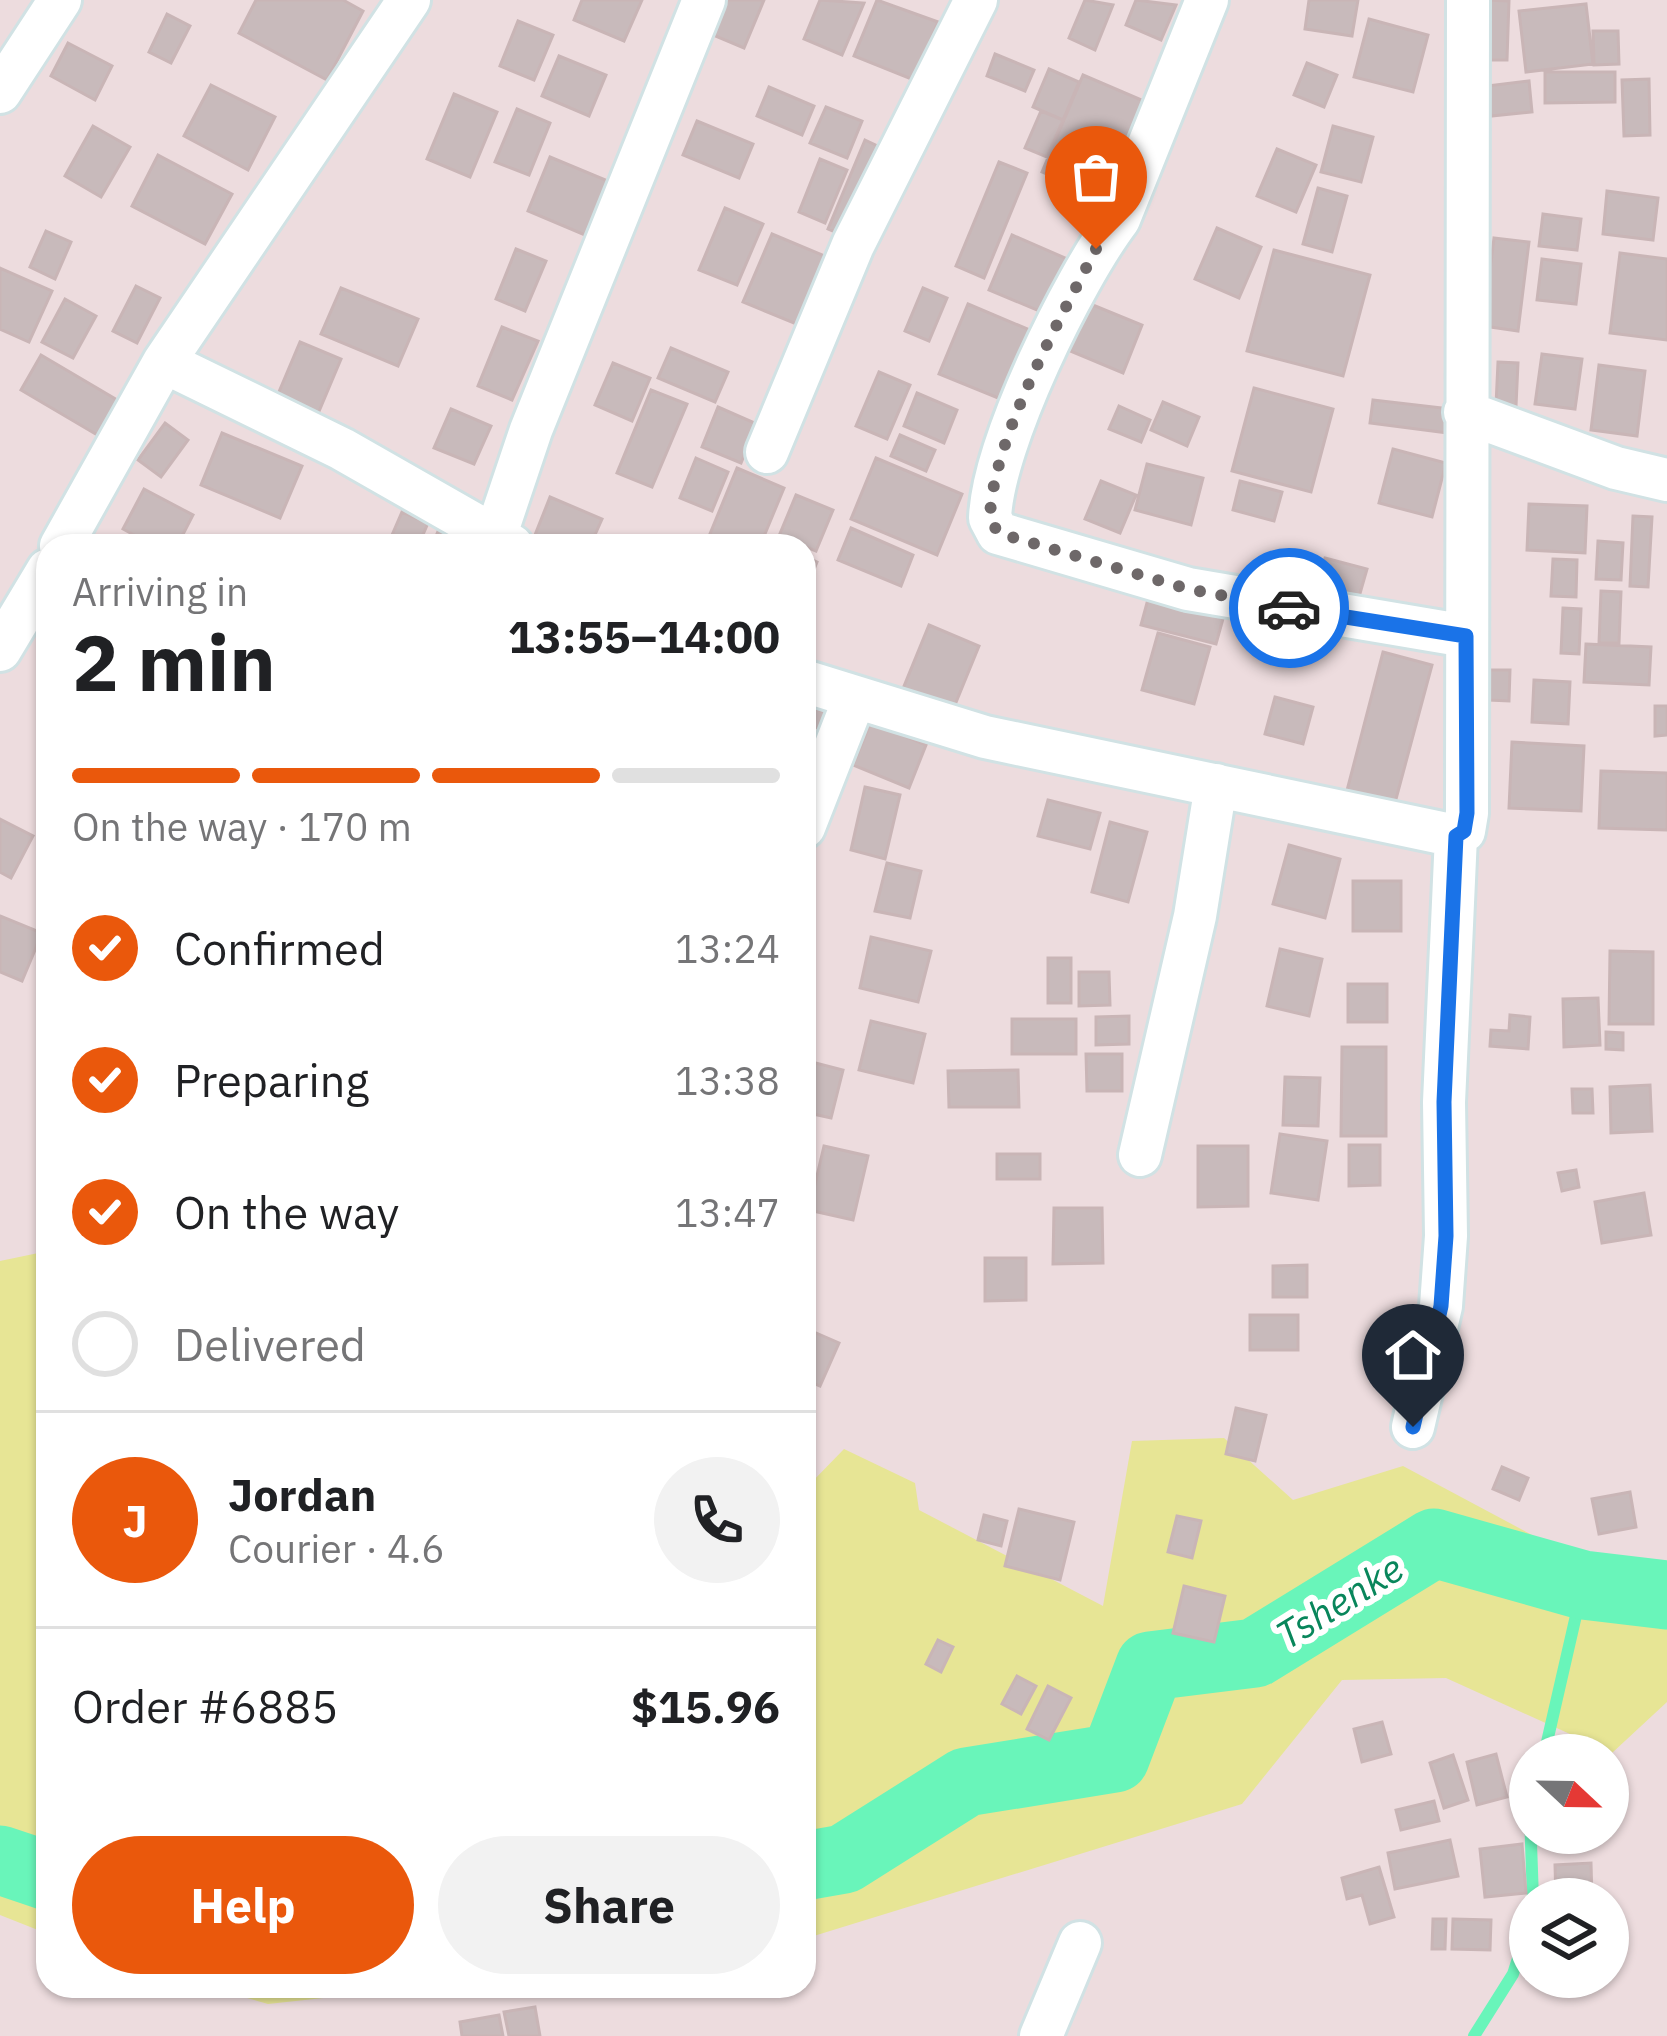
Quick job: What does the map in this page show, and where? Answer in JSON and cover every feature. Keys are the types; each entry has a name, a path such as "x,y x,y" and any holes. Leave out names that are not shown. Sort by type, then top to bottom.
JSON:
{"street":[{"path":"0,92 61,0"},
{"path":"68,534 164,362 409,0"},
{"path":"502,534 531,430 704,0"},
{"path":"767,452 833,288 976,0"},
{"path":"1208,0 1119,219 1096,249 1045,347 1000,470 990,518 998,533 1188,589 1466,636"},
{"path":"816,685 986,737 1456,836 1464,831 1468,0"},
{"path":"164,362 342,449 485,534"},
{"path":"1465,412 1616,468 1667,480"},
{"path":"0,650 36,589"},
{"path":"816,796 855,697"},
{"path":"1140,1155 1195,916 1216,785"},
{"path":"1413,1427 1441,1306 1456,836"},
{"path":"1041,2036 1080,1943"}],"shaded area":[{"path":"36,1254 36,1929 0,1915 0,1261"},
{"path":"1224,1438 1293,1500 1403,1466 1564,1552 1667,1564 1667,1702 1629,1737 1570,1734 1446,1678 1342,1680 1242,1804 816,1935 816,1478 844,1449 915,1483 919,1510 1103,1606 1132,1441"},
{"path":"247,1998 323,1998 268,2004"}],"building":[{"path":"256,0 343,0 363,11 327,80 239,33"},
{"path":"582,0 642,0 624,41 574,20"},
{"path":"727,0 764,0 744,48 713,35"},
{"path":"820,0 864,3 842,55 804,39"},
{"path":"877,0 938,22 914,80 854,56"},
{"path":"1085,0 1113,5 1095,50 1069,38"},
{"path":"1136,0 1176,5 1161,40 1126,25"},
{"path":"1309,0 1358,0 1352,36 1305,29"},
{"path":"1485,0 1509,1 1507,60 1484,60"},
{"path":"1586,4 1593,64 1526,72 1519,11"},
{"path":"167,14 190,26 171,63 149,52"},
{"path":"1369,19 1428,35 1413,92 1354,77"},
{"path":"518,21 553,35 534,80 500,66"},
{"path":"1593,31 1618,31 1619,64 1594,65"},
{"path":"68,43 112,66 95,100 51,76"},
{"path":"995,54 1034,70 1025,91 987,76"},
{"path":"559,56 606,75 589,116 542,96"},
{"path":"1307,63 1337,75 1324,107 1294,95"},
{"path":"1049,69 1079,82 1063,120 1033,107"},
{"path":"1545,72 1615,72 1615,102 1545,103"},
{"path":"1083,75 1158,107 1118,204 1042,172"},
{"path":"1649,79 1650,135 1624,136 1622,80"},
{"path":"1529,81 1532,112 1491,116 1487,86"},
{"path":"211,85 275,117 248,170 184,136"},
{"path":"769,87 814,106 802,135 757,116"},
{"path":"454,94 497,112 470,177 427,159"},
{"path":"826,107 862,121 847,158 810,143"},
{"path":"517,109 550,123 529,175 495,162"},
{"path":"1041,111 1063,120 1047,157 1025,148"},
{"path":"697,121 753,144 739,178 683,155"},
{"path":"93,126 130,147 101,197 65,176"},
{"path":"1333,126 1373,137 1361,182 1321,172"},
{"path":"865,140 886,150 849,238 828,229"},
{"path":"1277,149 1316,165 1296,212 1257,196"},
{"path":"158,155 232,194 205,244 132,206"},
{"path":"550,157 608,181 585,235 528,211"},
{"path":"820,159 847,170 825,223 799,212"},
{"path":"999,162 1027,173 984,278 956,266"},
{"path":"1318,188 1347,196 1332,252 1303,244"},
{"path":"1607,191 1658,198 1653,240 1603,234"},
{"path":"725,208 763,224 737,285 699,270"},
{"path":"1543,214 1581,219 1577,250 1539,246"},
{"path":"1217,228 1261,247 1239,298 1195,279"},
{"path":"46,231 71,242 55,279 30,267"},
{"path":"772,234 827,257 799,325 743,302"},
{"path":"1012,235 1072,261 1049,315 989,290"},
{"path":"1494,238 1529,242 1518,331 1483,326"},
{"path":"516,249 546,261 525,311 496,299"},
{"path":"1274,250 1370,275 1343,376 1247,351"},
{"path":"1620,253 1667,259 1667,340 1610,333"},
{"path":"1542,259 1581,264 1576,304 1537,300"},
{"path":"0,268 52,291 29,342 0,329"},
{"path":"136,286 160,298 137,343 113,331"},
{"path":"341,288 418,319 398,366 321,334"},
{"path":"923,288 947,298 929,341 905,331"},
{"path":"65,299 96,316 73,358 42,342"},
{"path":"1083,301 1142,325 1123,373 1063,348"},
{"path":"968,304 1037,333 1008,402 939,374"},
{"path":"502,327 538,341 512,400 478,386"},
{"path":"300,342 341,359 317,416 276,399"},
{"path":"671,348 728,372 715,402 658,378"},
{"path":"1542,354 1582,359 1575,409 1535,404"},
{"path":"41,355 119,401 99,436 21,390"},
{"path":"1498,362 1518,363 1516,406 1496,405"},
{"path":"613,363 650,378 632,421 595,405"},
{"path":"1599,365 1645,371 1637,436 1591,430"},
{"path":"879,372 910,385 887,439 856,426"},
{"path":"1254,388 1333,409 1311,492 1232,471"},
{"path":"651,390 687,404 652,487 617,473"},
{"path":"917,393 957,410 944,443 904,426"},
{"path":"1373,400 1451,409 1448,433 1370,423"},
{"path":"1163,402 1199,417 1187,446 1151,430"},
{"path":"1119,406 1150,420 1141,442 1109,429"},
{"path":"718,407 757,424 741,463 702,447"},
{"path":"451,409 491,426 474,464 434,448"},
{"path":"165,423 188,440 161,477 138,460"},
{"path":"222,433 302,466 280,518 201,485"},
{"path":"900,435 935,450 926,471 891,456"},
{"path":"1393,449 1446,463 1432,517 1379,503"},
{"path":"696,458 728,472 712,511 680,498"},
{"path":"876,458 962,494 937,555 851,519"},
{"path":"1147,464 1203,478 1191,525 1135,510"},
{"path":"737,468 784,488 765,534 710,534"},
{"path":"1101,481 1136,495 1120,533 1085,519"},
{"path":"1240,481 1282,492 1274,521 1233,510"},
{"path":"144,489 193,515 183,534 132,534 123,529"},
{"path":"796,495 833,510 816,551 816,534 780,534"},
{"path":"550,497 602,519 595,534 535,534"},
{"path":"1529,504 1587,506 1585,553 1527,550"},
{"path":"402,512 428,523 423,534 392,534"},
{"path":"1633,516 1652,517 1648,587 1630,586"},
{"path":"441,524 466,534 437,534"},
{"path":"851,528 913,555 901,586 838,560"},
{"path":"1598,541 1623,543 1621,580 1596,579"},
{"path":"1325,558 1367,569 1359,597 1318,586"},
{"path":"1553,559 1577,560 1576,597 1551,596"},
{"path":"1151,588 1226,608 1216,644 1141,625"},
{"path":"1601,591 1621,592 1619,643 1599,643"},
{"path":"1563,608 1581,609 1579,654 1561,653"},
{"path":"929,625 979,646 950,717 900,696"},
{"path":"1158,633 1210,647 1194,704 1142,690"},
{"path":"1586,644 1651,647 1649,685 1584,682"},
{"path":"1383,652 1432,665 1392,814 1344,802"},
{"path":"1489,670 1510,670 1509,701 1489,700"},
{"path":"1534,680 1570,682 1568,724 1532,722"},
{"path":"1275,697 1313,707 1303,744 1265,734"},
{"path":"1655,706 1667,706 1667,735 1655,736"},
{"path":"816,709 827,713 820,729 816,727"},
{"path":"871,722 926,745 909,788 853,765"},
{"path":"1512,742 1584,746 1581,811 1509,808"},
{"path":"1601,771 1667,773 1667,830 1599,828"},
{"path":"865,787 900,795 885,859 851,850"},
{"path":"1048,800 1100,813 1090,849 1038,836"},
{"path":"0,819 33,836 11,878 0,872"},
{"path":"1110,822 1147,832 1128,902 1092,892"},
{"path":"1289,845 1340,859 1325,918 1273,904"},
{"path":"887,863 921,871 910,918 875,911"},
{"path":"1353,881 1401,881 1401,931 1353,931"},
{"path":"0,916 36,931 36,947 22,981 0,972"},
{"path":"871,937 931,951 918,1002 860,988"},
{"path":"1280,949 1322,959 1309,1016 1267,1006"},
{"path":"1610,951 1653,952 1653,1024 1609,1024"},
{"path":"1048,958 1071,958 1071,1003 1048,1003"},
{"path":"1079,972 1109,972 1110,1005 1079,1006"},
{"path":"1348,984 1387,984 1387,1022 1348,1022"},
{"path":"1598,998 1600,1045 1564,1047 1563,999"},
{"path":"1510,1015 1530,1017 1528,1049 1490,1046 1491,1030 1509,1031"},
{"path":"1129,1016 1129,1044 1096,1045 1096,1017"},
{"path":"1012,1019 1076,1019 1076,1054 1012,1054"},
{"path":"871,1021 925,1034 913,1083 859,1070"},
{"path":"1606,1032 1623,1033 1623,1050 1606,1049"},
{"path":"1342,1047 1386,1047 1386,1136 1341,1136"},
{"path":"1086,1054 1122,1054 1122,1091 1087,1091"},
{"path":"816,1063 843,1070 831,1118 816,1115"},
{"path":"1018,1070 1019,1107 949,1107 948,1071"},
{"path":"1285,1077 1320,1078 1318,1126 1283,1125"},
{"path":"1650,1085 1652,1131 1611,1133 1610,1087"},
{"path":"1572,1089 1592,1089 1593,1113 1573,1113"},
{"path":"1280,1134 1327,1141 1318,1200 1271,1193"},
{"path":"1349,1145 1380,1145 1380,1185 1349,1186"},
{"path":"824,1146 868,1156 853,1220 816,1212 816,1180"},
{"path":"1198,1146 1248,1146 1248,1206 1198,1207"},
{"path":"997,1154 1040,1154 1040,1179 997,1179"},
{"path":"1576,1170 1579,1187 1562,1191 1558,1173"},
{"path":"1644,1193 1651,1235 1602,1243 1595,1202"},
{"path":"1054,1208 1102,1208 1103,1263 1053,1264"},
{"path":"985,1258 1026,1258 1026,1300 985,1301"},
{"path":"1307,1265 1307,1297 1273,1297 1273,1266"},
{"path":"1250,1315 1298,1315 1298,1350 1250,1350"},
{"path":"816,1333 839,1343 820,1386 816,1384"},
{"path":"1236,1408 1266,1415 1255,1461 1226,1454"},
{"path":"1502,1467 1528,1478 1519,1500 1493,1489"},
{"path":"1630,1492 1636,1527 1599,1534 1592,1499"},
{"path":"1019,1509 1074,1522 1060,1580 1005,1566"},
{"path":"984,1515 1007,1521 1001,1546 978,1540"},
{"path":"1177,1516 1201,1521 1192,1558 1168,1552"},
{"path":"1184,1586 1225,1596 1214,1642 1173,1633"},
{"path":"938,1640 953,1647 941,1672 926,1664"},
{"path":"1017,1676 1036,1686 1021,1714 1002,1704"},
{"path":"1048,1686 1071,1698 1049,1740 1027,1729"},
{"path":"1382,1722 1391,1754 1362,1762 1354,1729"},
{"path":"1496,1754 1507,1797 1477,1805 1467,1762"},
{"path":"1453,1755 1468,1800 1444,1808 1430,1763"},
{"path":"1434,1801 1439,1821 1401,1830 1396,1810"},
{"path":"1450,1840 1458,1876 1395,1889 1388,1853"},
{"path":"1509,1846 1509,1854 1523,1854 1525,1878 1509,1878 1509,1895 1485,1897 1480,1849"},
{"path":"1591,1863 1591,1878 1555,1878 1555,1865"},
{"path":"1379,1867 1394,1917 1370,1924 1362,1895 1347,1899 1342,1878"},
{"path":"1433,1919 1446,1919 1445,1949 1432,1949"},
{"path":"1453,1919 1491,1920 1490,1950 1452,1949"},
{"path":"535,2007 540,2036 509,2036 504,2012"},
{"path":"499,2015 503,2036 462,2036 460,2022"}],"waterway":[{"name":"Tshenke","path":"816,1864 844,1859 966,1782 1115,1758 1150,1666 1255,1653 1434,1543 1583,1585 1667,1595"},
{"path":"1549,1734 1583,1585"},
{"path":"1531,1854 1532,1878"},
{"name":"Tshenke","path":"0,1860 36,1872"},
{"path":"1474,2036 1509,1980"}],"way so far":[{"path":"1096,249 1045,347 1000,470 990,502 990,518 998,533 1188,589 1289,608"}],"route":[{"path":"1289,608 1466,636 1467,813 1464,831 1456,836 1444,1102 1446,1236 1441,1306 1413,1427"}]}
